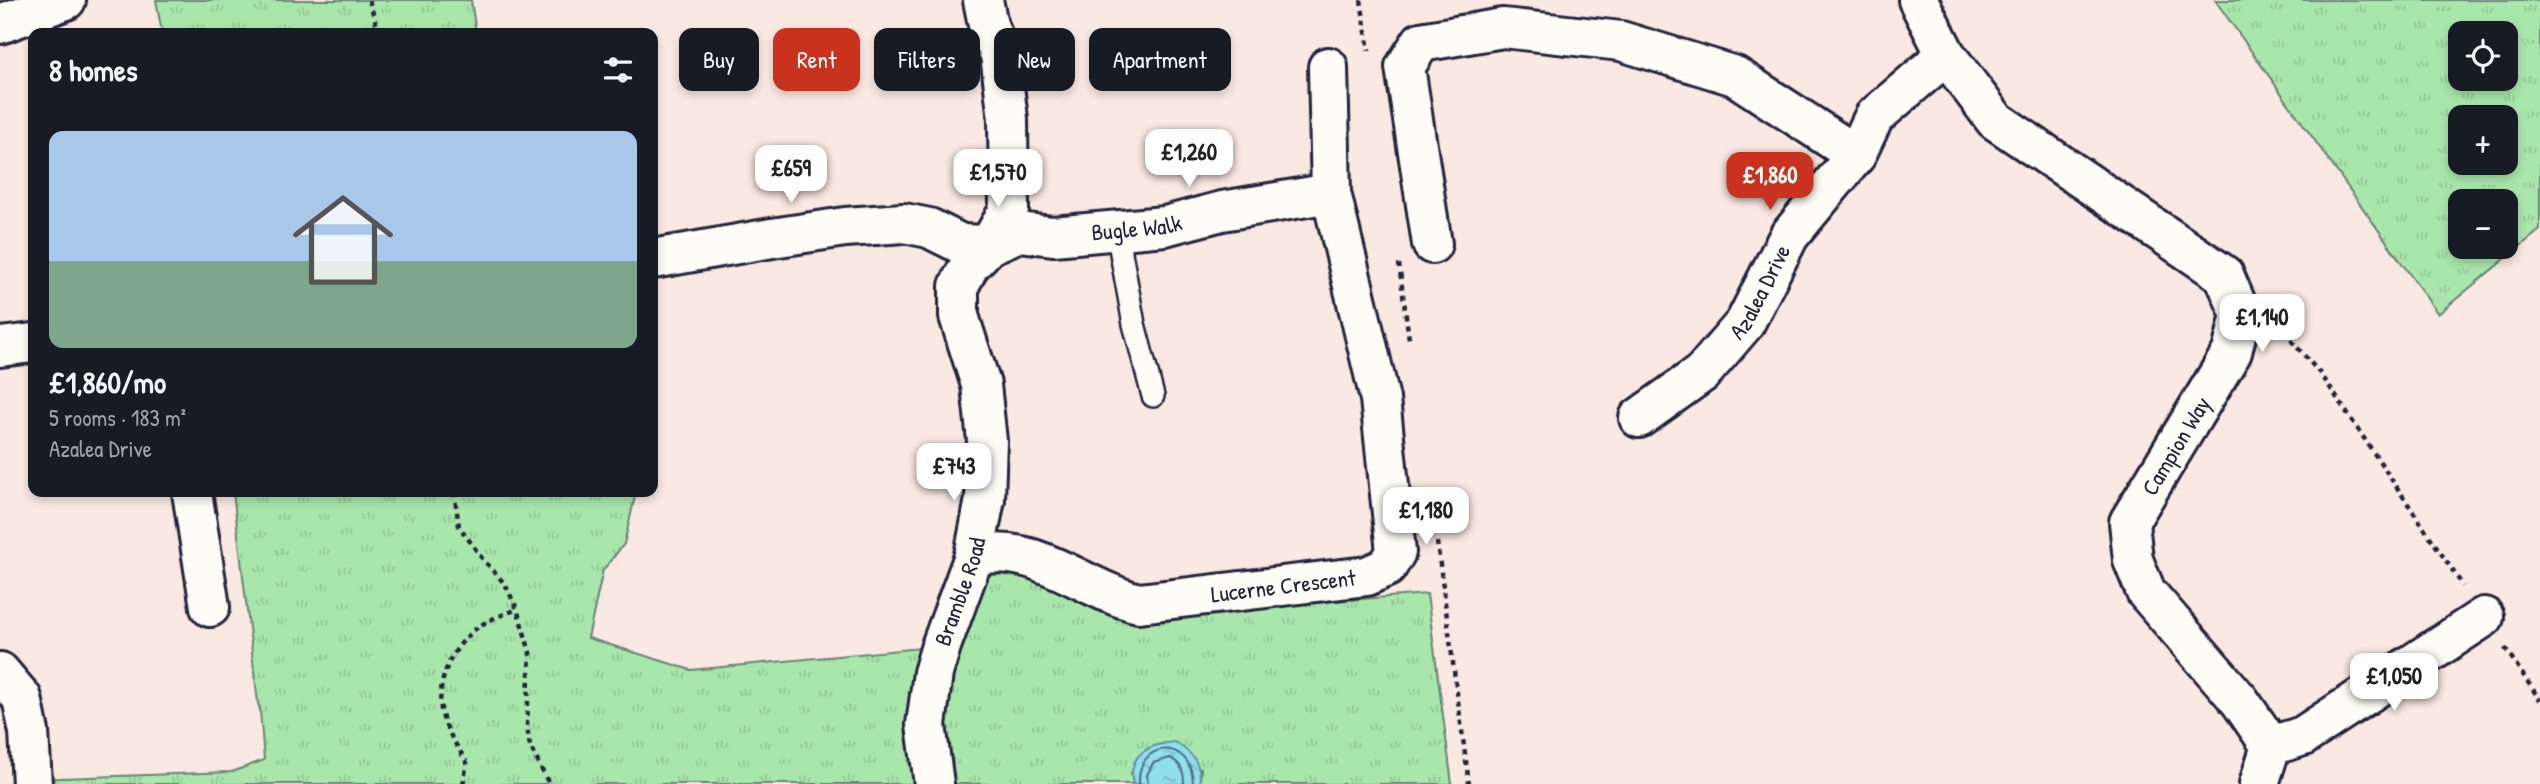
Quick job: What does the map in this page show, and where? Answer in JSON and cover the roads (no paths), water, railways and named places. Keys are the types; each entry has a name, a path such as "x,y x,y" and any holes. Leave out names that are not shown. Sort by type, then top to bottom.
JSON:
{"street":[{"path":"0,24 66,0"},
{"name":"Bramble Road","path":"934,784 926,725 933,673 974,556 985,499 987,441 981,385 958,316 959,286 968,266 989,245 1009,210 1008,118 1000,55 988,25 983,0"},
{"path":"1918,0 1946,55"},
{"path":"1432,244 1405,67 1421,42 1503,28 1621,41 1735,76 1856,155"},
{"name":"Azalea Drive","path":"1639,418 1702,373 1745,323 1789,236 1856,155 1874,117 1946,55"},
{"name":"Campion Way","path":"1946,55 1996,120 2224,275 2241,315 2232,352 2129,522 2133,560 2146,592 2240,701 2271,746"},
{"name":"Lucerne Crescent","path":"974,556 992,552 1044,562 1118,598 1139,603 1367,576 1387,567 1396,552 1380,399 1331,193 1328,67"},
{"name":"Bugle Walk","path":"658,258 772,237 845,227 904,223 929,228 961,244 989,245 1019,232 1053,236 1166,226 1222,211 1331,193"},
{"path":"0,347 28,344"},
{"path":"193,497 210,607"},
{"path":"2259,784 2271,746 2303,736 2484,617"},
{"path":"0,672 22,698 29,732 32,784"}],"lane":[{"path":"1117,231 1134,324 1153,396"}],"water":[{"path":"1175,742 1195,759 1200,784 1133,784 1133,765 1142,752 1157,745"}]}
